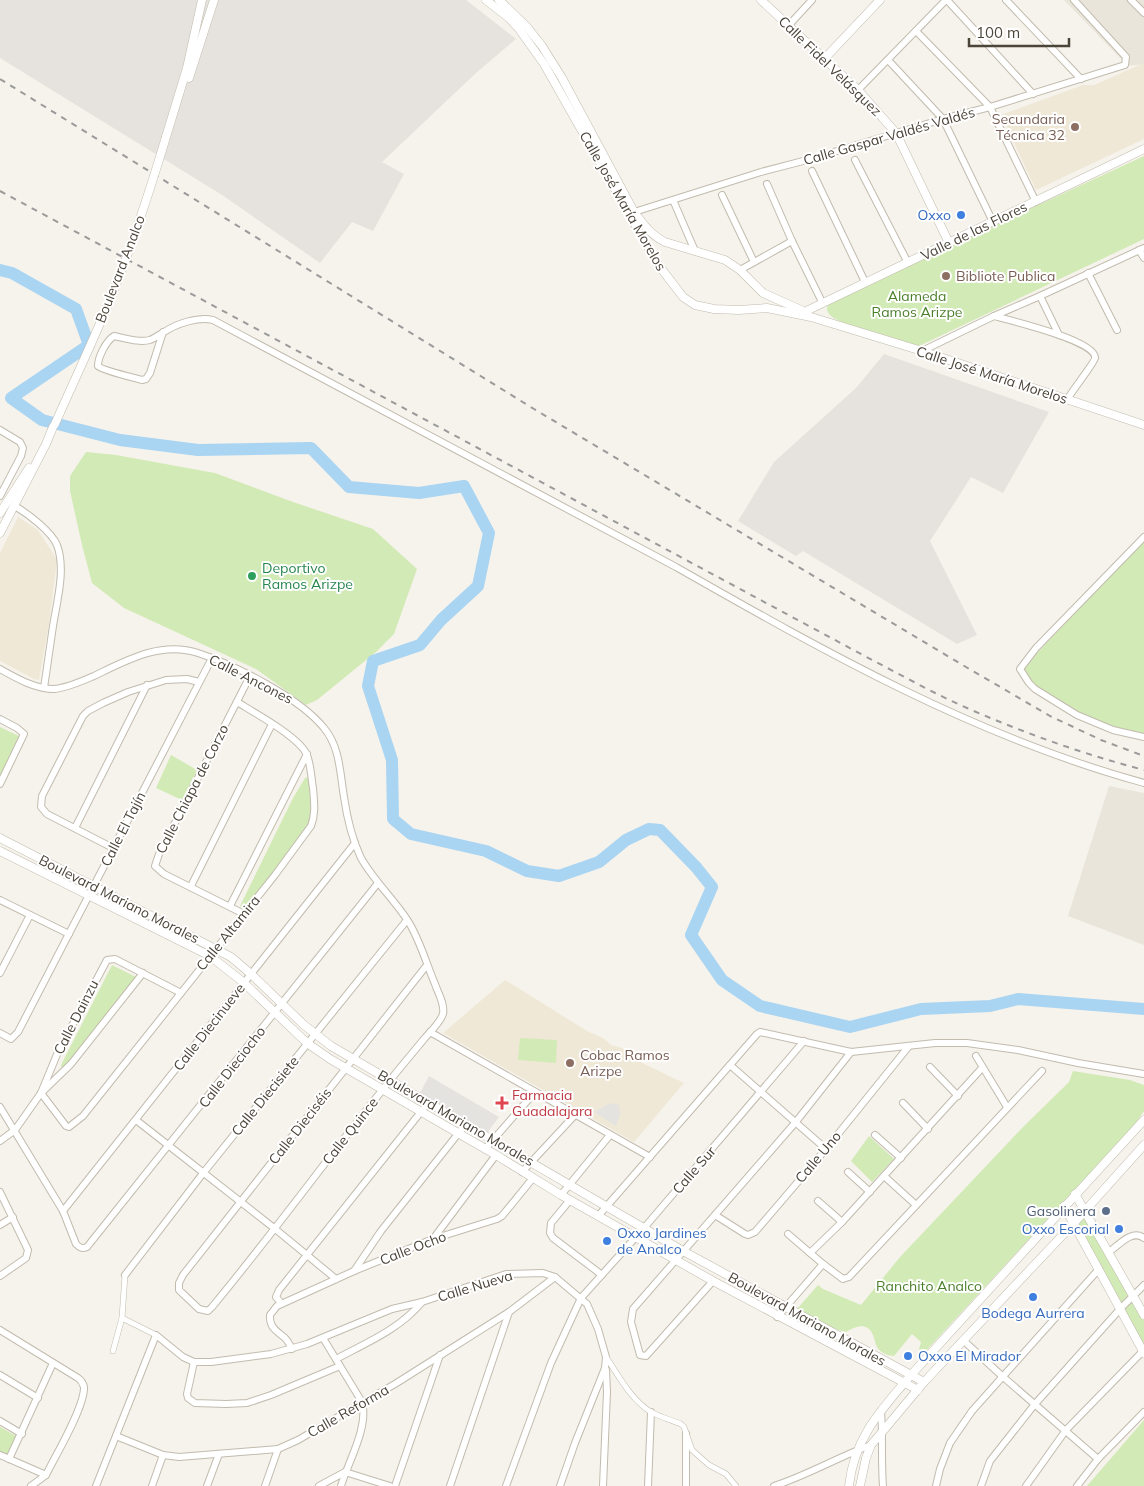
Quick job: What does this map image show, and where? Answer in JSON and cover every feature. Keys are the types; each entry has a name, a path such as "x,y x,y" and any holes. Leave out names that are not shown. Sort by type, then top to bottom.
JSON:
{"street":[{"name":"Boulevard Analco","path":"0,533 49,439 87,355 118,278 176,107 202,0"},
{"name":"Boulevard Analco","path":"176,107 186,88 214,0"},
{"name":"Calle José María Morelos","path":"486,0 509,18 536,51 632,213 656,238 725,260 740,270 763,293 811,317 922,351 1144,425"},
{"name":"Calle José María Morelos","path":"499,0 527,27 542,46 562,78 657,263 683,297 695,305 714,309 766,308 802,313"},
{"name":"Calle Fidel Velásquez","path":"762,0 858,90 896,133 949,243"},
{"path":"789,25 812,0"},
{"path":"825,58 880,0"},
{"path":"858,90 946,0 1033,94"},
{"path":"1006,0 1081,79"},
{"name":"Calle Gaspar Valdés Valdés","path":"632,213 761,172 990,107 1125,65 1126,59 1074,0"},
{"path":"1130,0 1144,13"},
{"path":"916,31 990,107 1036,202"},
{"path":"888,60 943,119 992,222"},
{"name":"Valle de las Flores","path":"802,313 1144,149"},
{"path":"855,160 908,263"},
{"path":"812,171 865,282"},
{"path":"768,184 792,241 822,302"},
{"path":"722,195 754,262"},
{"path":"673,200 695,251"},
{"path":"740,270 792,241"},
{"path":"922,351 1142,249 1144,258"},
{"path":"1088,273 1117,330"},
{"path":"1040,296 1059,335"},
{"path":"994,316 1059,335 1094,352 1095,360 1067,400"},
{"path":"163,332 150,373 146,379 142,380 122,373 104,370 98,366 99,358 114,336 146,341 163,332 184,324 208,318 653,554 892,685 962,718 1035,748 1111,774 1144,783"},
{"name":"Boulevard Analco","path":"0,513 49,431 54,426"},
{"path":"0,430 20,442 23,448 21,456 0,496"},
{"path":"15,506 34,520 51,537 56,543 59,553 60,580 44,688"},
{"path":"1144,536 1036,648 1020,669 1028,683 1035,689 1077,715 1113,730 1144,737"},
{"name":"Calle Ancones","path":"0,669 25,682 54,689 82,681 124,661 160,650 176,649 212,658 250,676 297,703 326,730 338,757 344,800 355,844"},
{"name":"Calle El Tajín","path":"0,1033 8,1038 12,1039 15,1037 212,658"},
{"name":"Calle Chiapa de Corzo","path":"244,914 158,871 155,866 156,860 250,676"},
{"path":"113,848 42,810 40,802 42,796 80,722 88,711 147,685 176,678 199,682"},
{"path":"75,828 147,685"},
{"path":"230,906 307,754 298,743 237,702"},
{"path":"0,719 24,734 0,784"},
{"path":"191,886 272,724"},
{"name":"Calle Altamira","path":"41,1093 62,1123 69,1127 73,1126 83,1116 244,914 311,826 315,812 315,802 307,754"},
{"name":"Boulevard Mariano Morales","path":"0,838 231,956 315,1034 352,1058 683,1251 924,1382"},
{"name":"Calle Quince","path":"212,1307 390,1080 430,1032 440,1019 443,1010 441,1000 408,920 378,883 355,844"},
{"name":"Calle Diecinueve","path":"63,1211 243,982 355,844"},
{"name":"Boulevard Mariano Morales","path":"0,850 210,956 243,982 307,1043 346,1068 561,1195 713,1281 918,1390"},
{"name":"Calle Dieciocho","path":"63,1211 76,1244 83,1248 92,1242 378,883"},
{"path":"0,900 69,934"},
{"path":"0,973 30,915"},
{"name":"Calle Diecisiete","path":"126,1275 204,1172 408,920"},
{"name":"Calle Dainzu","path":"0,1141 15,1130 41,1093 58,1052 109,958 115,959 181,993"},
{"name":"Calle Dieciséis","path":"212,1307 208,1311 199,1309 179,1290 178,1283 183,1275 427,965"},
{"path":"41,1093 71,1064 142,973"},
{"path":"430,1032 650,1157"},
{"path":"599,1216 757,1034 763,1032 850,1052 935,1043 968,1043 1018,1050 1078,1063 1144,1074"},
{"name":"Calle Sur","path":"506,1486 551,1363 581,1298 644,1228 804,1041"},
{"name":"Calle Uno","path":"715,1215 745,1234 752,1234 826,1149 909,1046"},
{"path":"713,1281 646,1356 640,1355 631,1322 632,1309 796,1122 850,1052"},
{"path":"976,1056 1007,1107"},
{"path":"730,1065 826,1149"},
{"path":"930,1067 958,1096"},
{"path":"810,1253 870,1192 982,1068"},
{"path":"788,1234 843,1279 849,1277 1042,1071"},
{"path":"486,1149 535,1092"},
{"path":"292,1349 286,1339 273,1329 270,1322 272,1311 281,1303 277,1299 277,1293 428,1103"},
{"path":"904,1103 928,1129"},
{"path":"0,1106 63,1211"},
{"path":"522,1172 575,1114"},
{"path":"136,1120 204,1172 336,1279"},
{"path":"849,1486 856,1450 881,1411 911,1375 1144,1120"},
{"path":"354,1271 382,1231 465,1125"},
{"path":"561,1195 610,1135"},
{"path":"875,1135 901,1158"},
{"path":"860,1486 860,1478 871,1445 924,1382 1086,1211 1144,1145"},
{"path":"433,1239 496,1155"},
{"path":"848,1172 870,1192"},
{"path":"884,1176 916,1205"},
{"name":"Calle Ocho","path":"281,1303 433,1239 496,1219 502,1216 532,1178"},
{"path":"0,1192 28,1250 28,1255 23,1261 0,1276"},
{"path":"1076,1194 1144,1315"},
{"path":"570,1200 552,1223 550,1233 553,1238 602,1275"},
{"path":"818,1201 842,1222"},
{"path":"1026,1486 1066,1430 1143,1352 1121,1308 1064,1206"},
{"path":"0,1225 13,1217"},
{"path":"1109,1252 1133,1235 1142,1237"},
{"path":"777,1316 823,1264"},
{"path":"936,1486 950,1443 972,1411 1099,1269"},
{"name":"Calle Nueva","path":"194,1362 263,1356 292,1349 392,1309 422,1302 506,1274 543,1273 555,1277"},
{"path":"113,1351 122,1318 126,1275"},
{"path":"555,1277 581,1298 592,1312 606,1357 630,1394 651,1412 684,1427 692,1450 709,1466 726,1474 736,1486"},
{"name":"Calle Reforma","path":"116,1436 163,1455 179,1457 278,1449 298,1440 510,1312 555,1277"},
{"path":"982,1486 990,1461 1035,1404 1144,1285"},
{"path":"122,1318 156,1335 183,1357 194,1362 187,1394 190,1401 195,1403 247,1403 280,1392 338,1362 399,1324 414,1312 422,1302"},
{"path":"450,1486 510,1312"},
{"path":"0,1330 78,1378 84,1387 80,1404 46,1475 31,1486"},
{"path":"96,1486 156,1335"},
{"path":"323,1338 362,1402 365,1411 362,1429 341,1486"},
{"path":"964,1341 1098,1459"},
{"path":"395,1486 440,1355"},
{"path":"603,1486 607,1392 606,1357"},
{"path":"9,1459 54,1363"},
{"path":"560,1486 605,1368"},
{"path":"0,1375 38,1398"},
{"path":"881,1411 883,1486"},
{"path":"648,1486 651,1412"},
{"path":"1077,1486 1098,1459 1144,1412"},
{"path":"0,1421 22,1434"},
{"path":"686,1434 686,1486"},
{"path":"774,1486 871,1445"},
{"path":"264,1486 278,1449"},
{"path":"207,1486 219,1454"},
{"path":"0,1455 46,1475"},
{"path":"152,1486 163,1455"},
{"path":"319,1486 346,1472 390,1486"}],"shaded area":[{"path":"0,0 466,0 516,39 476,73 382,162 404,174 373,231 352,222 320,263 222,195 0,58"},
{"path":"1064,0 1144,0 1144,64 1128,66"},
{"name":"Secundaria Técnica 32","path":"1144,63 1144,139 1036,190 1001,115 1083,85 1094,85"},
{"path":"884,354 1049,412 1003,493 971,477 930,541 977,635 957,644 803,551 796,556 738,521 774,462 856,388"},
{"path":"18,517 38,530 57,560 39,680 0,661 0,553"},
{"path":"1109,786 1144,793 1144,945 1068,916"},
{"name":"Cobac Ramos Arizpe","path":"505,980 587,1031 603,1038 611,1045 622,1048 638,1061 684,1083 634,1142 443,1033"},
{"path":"429,1076 499,1117 487,1133 420,1093"},
{"path":"610,1103 619,1105 620,1115 616,1126 594,1112"}],"green space":[{"name":"Alameda Ramos Arizpe","path":"1144,156 1144,239 919,346 845,324 835,319 827,311 831,301"},
{"name":"Deportivo Ramos Arizpe","path":"86,452 116,455 215,473 373,529 417,569 394,634 376,652 317,700 306,705 256,669 124,608 92,583 82,545 70,491 70,476"},
{"path":"1144,540 1144,734 1118,730 1083,717 1035,687 1022,669"},
{"path":"0,727 21,737 0,779"},
{"path":"171,755 197,770 182,800 156,788"},
{"path":"309,777 311,822 244,911 240,906 293,798 305,778"},
{"path":"112,965 136,977 72,1059 62,1069 61,1065"},
{"path":"520,1038 557,1040 556,1063 518,1060"},
{"name":"Ranchito Analco","path":"1073,1071 1130,1080 1144,1085 1144,1111 1136,1123 923,1354 919,1349 921,1342 912,1334 894,1356 878,1349 873,1335 868,1328 861,1326 846,1332 835,1329 797,1309 818,1285 823,1289 861,1305 900,1257 1022,1128 1069,1082"},
{"path":"869,1136 894,1159 872,1182 851,1161"},
{"path":"1085,1212 1132,1296 1121,1307 1076,1224"},
{"path":"1133,1296 1144,1316 1144,1353 1121,1308"},
{"path":"1144,1420 1144,1486 1087,1486 1138,1427"},
{"path":"0,1427 18,1437 8,1455 0,1452"}],"waterway":[{"path":"0,270 12,273 76,309 89,345 11,398 42,420 120,440 198,450 311,448 349,487 419,493 464,486 489,533 478,586 441,620 420,645 373,661 368,686 392,760 393,819 411,834 486,851 527,871 559,876 599,862 626,840 649,829 660,830 696,867 712,887 691,935 722,980 760,1006 850,1027 921,1009 990,1006 1018,999 1144,1009"}],"railway":[{"path":"0,79 534,409 966,667 1050,716 1101,740 1144,756"},
{"path":"0,191 932,691 1010,726 1076,750 1144,770"}],"place":[{"name":"Secundaria Técnica 32","path":"1075,127"},
{"name":"Oxxo","path":"961,215"},
{"name":"Bibliote Publica","path":"946,276"},
{"name":"Deportivo Ramos Arizpe","path":"252,576"},
{"name":"Cobac Ramos Arizpe","path":"570,1063"},
{"name":"Farmacia Guadalajara","path":"502,1103"},
{"name":"Gasolinera","path":"1106,1211"},
{"name":"Oxxo Escorial","path":"1119,1229"},
{"name":"Oxxo Jardines de Analco","path":"607,1241"},
{"name":"Bodega Aurrera","path":"1033,1297"},
{"name":"Oxxo El Mirador","path":"908,1356"}]}
